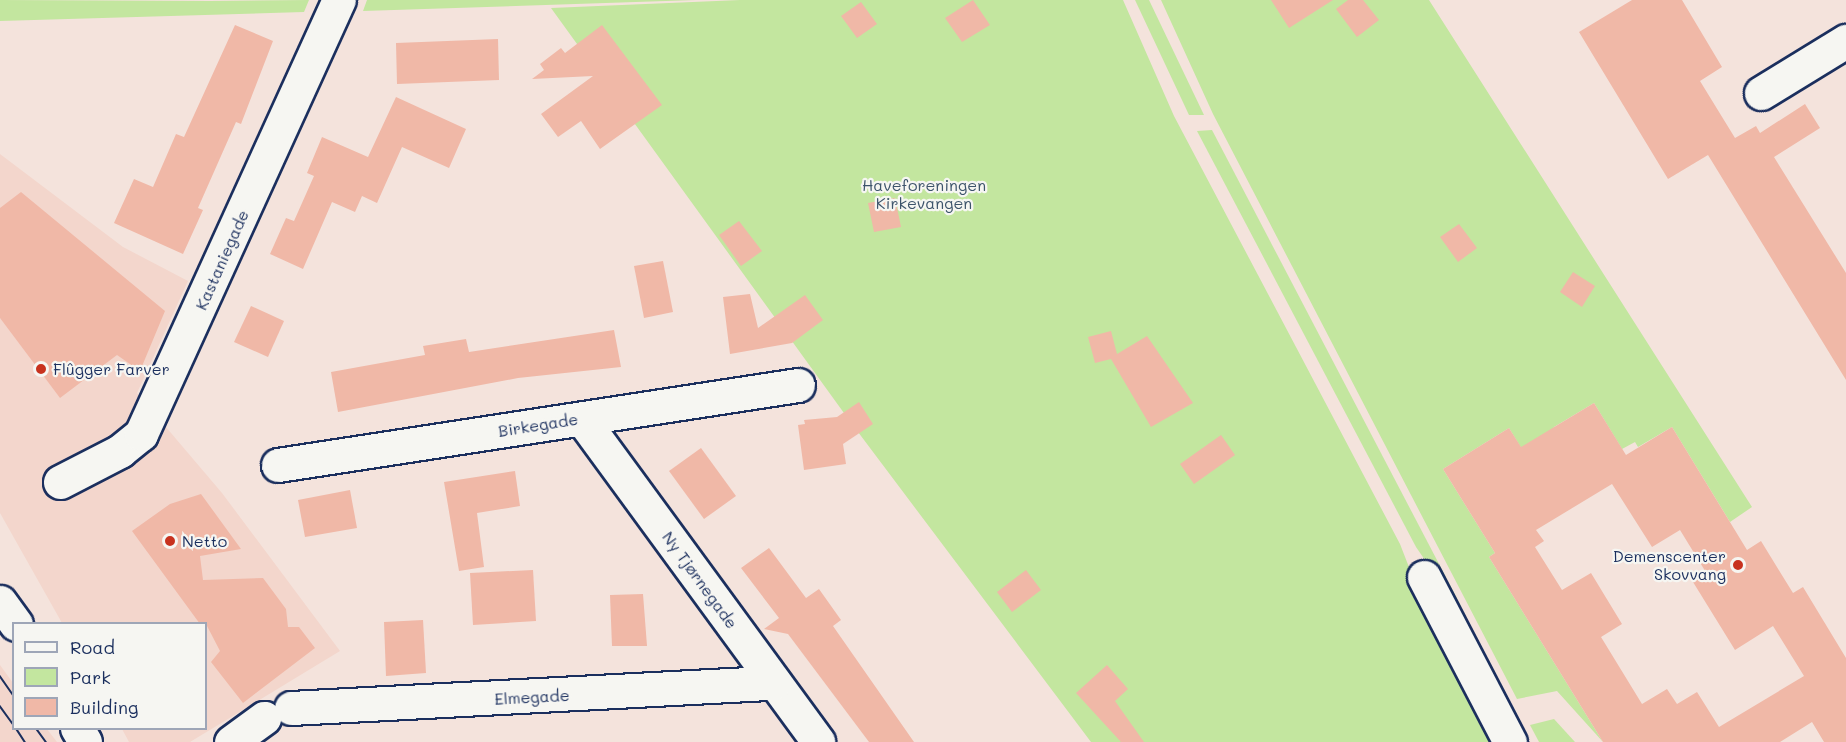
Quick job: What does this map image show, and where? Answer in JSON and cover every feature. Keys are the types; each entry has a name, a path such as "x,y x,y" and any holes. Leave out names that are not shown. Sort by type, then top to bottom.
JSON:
{"street":[{"name":"Kastaniegade","path":"60,482 120,451 141,434 339,0"},
{"path":"1761,93 1846,41"},
{"name":"Birkegade","path":"278,465 798,385"},
{"name":"Ny Tjørnegade","path":"582,418 818,742"},
{"path":"1424,577 1510,742"},
{"path":"0,602 15,622"},
{"name":"Elmegade","path":"234,741 278,713 774,683"}],"shaded area":[{"path":"0,154 123,247 188,281 137,393 222,493 340,651 190,742 129,742 123,730 207,730 207,622 61,622 0,513"},
{"path":"0,665 12,682 12,730 48,730 57,742 0,742"}],"green space":[{"path":"0,0 309,0 304,12 0,21"},
{"path":"367,0 696,0 363,11"},
{"name":"Haveforeningen Kirkevangen","path":"740,0 1123,0 1174,116 1400,544 1440,647 1490,742 1091,742 849,420 551,8"},
{"path":"1135,0 1149,0 1204,115 1189,115"},
{"path":"1161,0 1429,0 1752,507 1730,522 1672,427 1638,447 1635,442 1622,449 1594,403 1554,427 1535,471 1509,428 1443,469 1495,553 1489,557 1603,742 1557,691 1517,699 1213,114"},
{"path":"1212,130 1461,606 1462,614 1416,547 1197,131"},
{"path":"1554,719 1575,742 1539,742 1530,725"}],"building":[{"path":"973,0 990,25 962,42 945,18"},
{"path":"1271,0 1333,0 1289,28"},
{"path":"1348,0 1363,0 1379,20 1357,37 1336,9"},
{"path":"1632,0 1682,0 1722,67 1700,81 1735,138 1756,126 1760,133 1805,104 1820,128 1774,157 1846,273 1846,380 1708,155 1668,179 1579,32"},
{"path":"861,2 877,24 857,38 841,16"},
{"path":"235,25 273,41 241,124 236,122 198,208 203,210 183,254 114,223 134,179 153,187 176,134 184,137"},
{"path":"602,25 662,105 600,149 581,121 558,137 541,114 593,76 532,79 544,70 540,64 561,48 565,53"},
{"path":"498,39 499,80 397,84 396,43"},
{"path":"396,97 466,129 449,168 402,147 377,203 362,196 355,212 332,202 303,269 270,254 286,218 294,221 314,176 307,173 322,137 368,157"},
{"path":"21,192 165,311 140,371 117,355 60,398 0,318 0,208"},
{"path":"895,198 901,227 874,232 868,203"},
{"path":"739,221 762,251 741,266 719,235"},
{"path":"1459,224 1477,248 1458,262 1440,237"},
{"path":"663,261 673,312 644,318 634,266"},
{"path":"1573,272 1595,286 1582,307 1560,292"},
{"path":"750,294 758,328 805,295 823,320 792,343 730,354 723,297"},
{"path":"251,306 284,321 268,357 234,342"},
{"path":"614,330 621,367 518,378 338,412 331,372 425,355 423,346 466,339 469,352"},
{"path":"1111,331 1117,354 1147,336 1193,403 1151,427 1111,359 1095,363 1088,337"},
{"path":"859,402 873,424 843,444 846,464 804,470 798,425 805,424 804,420 837,417"},
{"name":"Demenscenter Skovvang","path":"1594,403 1626,455 1672,427 1747,550 1761,541 1793,593 1803,587 1846,658 1846,742 1824,742 1812,722 1780,742 1603,742 1489,557 1495,553 1443,469 1509,428 1521,447","holes":["1612,484 1652,547 1680,530 1707,574 1693,582 1735,650 1773,626 1804,676 1719,727 1697,692 1677,704 1667,689 1642,704 1601,637 1622,624 1591,573 1562,590 1535,547 1544,541 1536,530"]},
{"path":"1221,435 1235,455 1194,484 1180,464"},
{"path":"701,448 736,496 704,519 669,471"},
{"path":"515,471 520,506 477,513 484,567 459,571 444,482"},
{"path":"350,490 357,528 305,537 298,500"},
{"path":"201,494 241,549 200,556 203,580 263,578 286,609 288,627 299,627 315,648 243,703 211,662 220,651 207,622 199,622 132,531 170,504"},
{"path":"769,548 806,598 819,589 841,620 833,626 914,742 869,742 788,634 764,629 779,618 741,568"},
{"path":"533,570 536,621 473,625 470,573"},
{"path":"1026,570 1041,590 1012,612 997,592"},
{"path":"643,594 647,646 612,646 610,595"},
{"path":"423,620 426,673 386,676 384,622"},
{"path":"1107,665 1128,689 1115,701 1144,742 1121,742 1076,693"}],"tram line":[{"path":"0,676 12,693"},
{"path":"0,706 12,722"},
{"path":"17,730 25,742"},
{"path":"37,730 46,742"}],"place":[{"name":"Flûgger Farver","path":"41,369"},
{"name":"Netto","path":"170,541"},
{"name":"Demenscenter Skovvang","path":"1738,565"}]}
